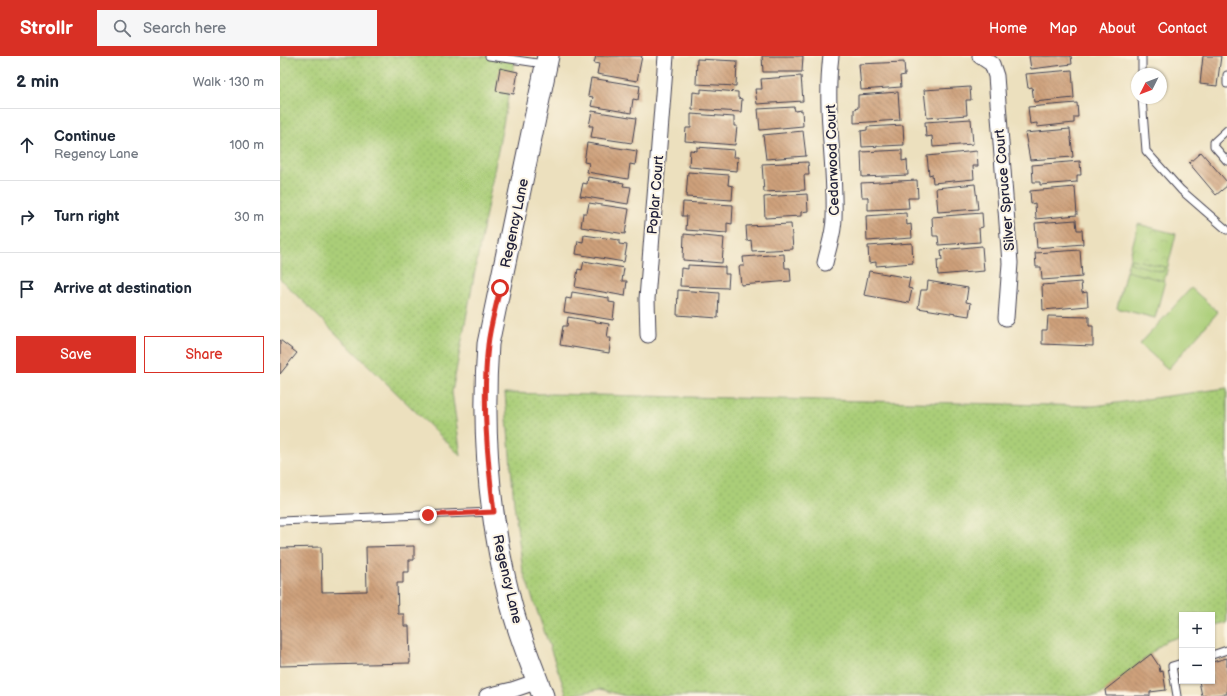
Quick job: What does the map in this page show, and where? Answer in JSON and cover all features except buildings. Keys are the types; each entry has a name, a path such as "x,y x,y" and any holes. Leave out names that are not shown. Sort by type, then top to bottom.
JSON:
{"street":[{"name":"Poplar Court","path":"648,335 647,299 666,56"},
{"name":"Cedarwood Court","path":"825,264 834,220 829,73 831,56"},
{"name":"Regency Lane","path":"540,689 511,605 496,534 486,429 485,380 488,344 547,60"},
{"name":"Silver Spruce Court","path":"986,60 996,76 1010,263 1006,318"},
{"path":"487,696 512,690 540,689"}],"lane":[{"path":"489,56 547,60"},
{"path":"1142,56 1142,68"},
{"path":"1227,75 1227,84"},
{"path":"1142,104 1146,151 1181,190 1227,230"},
{"path":"1227,130 1214,142 1214,146 1227,161"},
{"path":"280,521 494,512"},
{"path":"1215,653 1227,650"},
{"path":"1177,696 1172,666 1179,664"}],"green space":[{"path":"280,56 516,56 452,392 461,456 280,279"},
{"path":"1138,224 1176,234 1155,318 1117,308"},
{"path":"1131,259 1165,267 1163,272 1130,263"},
{"path":"1126,271 1165,281 1155,318 1117,308"},
{"path":"1191,288 1218,312 1168,369 1140,344"},
{"path":"1227,388 1227,623 1215,626 1215,612 1179,612 1179,637 1166,641 1099,696 625,696 600,689 567,696 523,571 514,504 505,393 1094,406"}],"route":[{"path":"428,515 494,512 486,429 485,380 488,344 500,288"}]}
